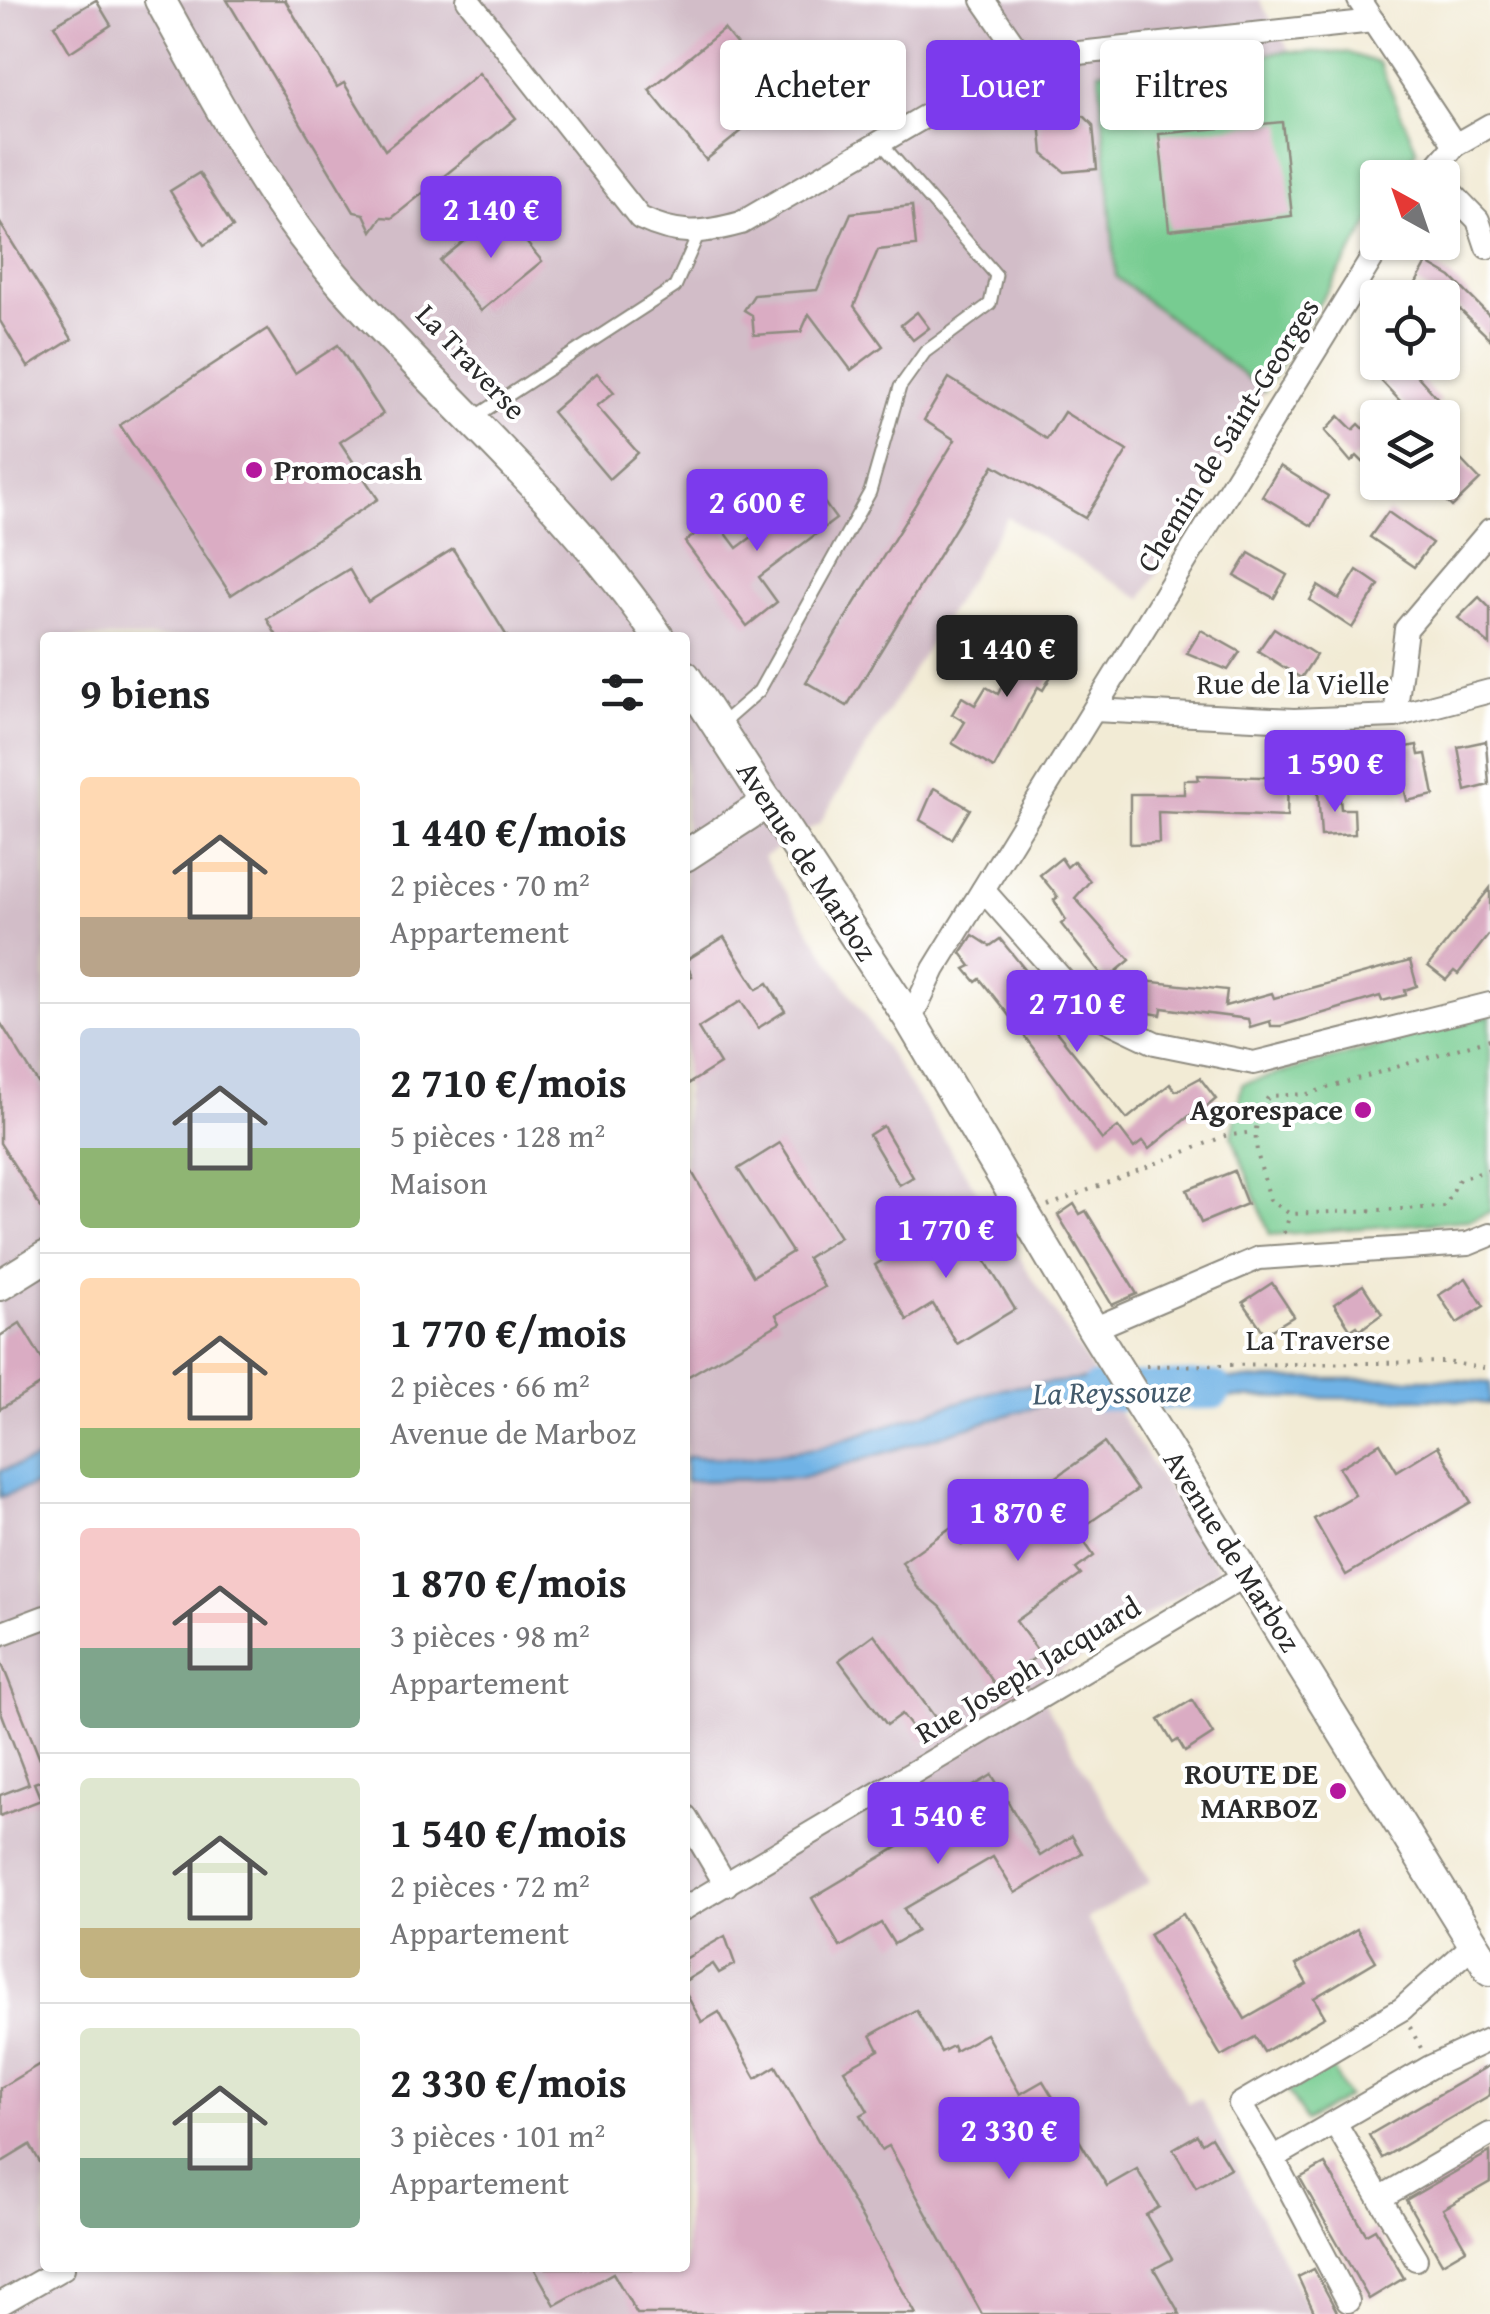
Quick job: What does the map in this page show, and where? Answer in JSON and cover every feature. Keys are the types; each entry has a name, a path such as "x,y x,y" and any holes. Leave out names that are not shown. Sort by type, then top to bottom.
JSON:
{"main road":[{"path":"160,0 256,171 305,240 615,578 655,632"},
{"name":"Avenue de Marboz","path":"690,683 910,1020 1092,1329 1173,1453 1482,1957"},
{"path":"690,853 768,802"},
{"path":"0,1286 40,1260"}],"street":[{"path":"468,0 640,218 669,232 698,235 741,223 926,115"},
{"path":"983,0 1011,40"},
{"path":"1080,51 1366,8 1455,145"},
{"path":"1446,160 1455,145 1490,125"},
{"path":"1460,202 1478,220 1487,247"},
{"name":"Chemin de Saint-Georges","path":"910,1020 934,970 1371,260"},
{"path":"1395,716 1406,629 1490,530"},
{"name":"Rue de la Vielle","path":"1094,710 1294,720 1395,716 1490,691"},
{"path":"984,890 1092,1013 1155,1043 1254,1062 1490,1004"},
{"path":"1092,1329 1259,1258 1468,1244 1490,1236"},
{"name":"Rue Joseph Jacquard","path":"690,1905 1246,1575"},
{"path":"0,1634 40,1619"},
{"path":"690,1824 726,1885"},
{"path":"1348,2301 1240,2104 1410,1994 1482,1957"},
{"path":"1272,2158 1430,2067 1490,2039"},
{"path":"1335,2122 1416,2259"},
{"path":"1380,2198 1490,2134"},
{"path":"0,2304 55,2272"}],"lane":[{"path":"719,726 759,690 870,492 900,387 925,352 990,304 996,275 880,142"},
{"path":"470,421 675,287 698,235"}],"path":[{"path":"1490,1039 1306,1094 1269,1096 1256,1116 1253,1132 1270,1200 1290,1214 1444,1207 1460,1179 1490,1170"},
{"path":"1026,1216 1225,1136 1253,1132"},
{"name":"La Traverse","path":"1146,1366 1446,1362 1490,1368"},
{"path":"1410,1994 1430,2067"}],"shaded area":[{"path":"0,0 1259,0 1290,51 1264,54 1264,40 1100,40 1100,130 1104,130 1116,277 1264,391 1142,599 1007,517 820,823 763,857 1219,1569 1036,1687 1150,1882 1087,1919 1188,2103 1201,2098 1310,2314 0,2314"}],"green space":[{"path":"1348,53 1379,63 1417,150 1410,160 1360,160 1360,239 1264,391 1116,277 1104,130 1264,130 1264,54"},
{"name":"Agorespace","path":"1490,1015 1490,1212 1470,1220 1270,1235 1232,1136 1242,1084"},
{"path":"1331,2066 1348,2097 1306,2121 1288,2091"}],"water":[{"path":"1113,1376 1130,1399 1040,1405 802,1478 690,1481 690,1457 744,1458 817,1448 1003,1388"},
{"path":"1153,1379 1444,1379 1490,1383 1490,1404 1447,1399 1165,1397"},
{"path":"40,1459 40,1484 0,1497 0,1471"}],"building":[{"path":"96,0 111,25 70,52 54,25"},
{"path":"227,0 285,0 337,87 344,83 385,150 479,73 516,118 392,218 382,217 372,231 364,214 354,212"},
{"path":"724,29 733,40 720,40 720,130 743,130 706,160 649,90"},
{"path":"1080,116 1093,125 1097,169 1065,172 1043,154 1041,130 1080,130"},
{"path":"1282,122 1292,216 1169,230 1159,134 1264,130 1264,124"},
{"path":"199,173 233,227 204,245 170,191"},
{"path":"912,206 916,246 878,250 854,306 883,346 851,370 809,314 801,332 754,335 752,315 744,310 754,295 817,290 851,213"},
{"path":"500,211 542,261 481,311 440,261"},
{"path":"0,223 72,339 28,367 0,321"},
{"path":"1427,263 1454,280 1418,280"},
{"path":"1460,286 1490,316 1490,339 1460,310"},
{"path":"917,312 929,328 913,340 901,325"},
{"name":"Promocash","path":"267,329 295,373 338,345 383,414 340,442 378,499 231,595 120,425"},
{"path":"597,373 614,392 597,406 638,453 609,479 552,412"},
{"path":"949,378 1047,439 1064,412 1127,451 1085,518 994,465 847,706 806,682 955,440 924,420"},
{"path":"1380,380 1421,380 1439,400 1399,400"},
{"path":"1339,416 1353,430 1359,424 1360,459 1357,456 1351,462 1325,431"},
{"path":"1460,461 1480,480 1460,499"},
{"path":"1280,466 1328,496 1312,526 1262,496"},
{"path":"815,490 836,519 759,577 777,602 747,626 685,542 715,519 737,548"},
{"path":"1388,512 1432,543 1414,567 1370,537"},
{"path":"453,549 504,632 275,632 267,619 349,569 368,602"},
{"path":"1249,553 1287,575 1274,598 1235,576"},
{"path":"1357,570 1379,585 1352,628 1310,600 1318,586 1339,599"},
{"path":"1479,597 1490,608 1490,645 1458,618"},
{"path":"1274,628 1316,655 1301,678 1258,651"},
{"path":"1042,629 1065,642 1056,656 1061,659 1043,690 1038,687 994,768 952,743 965,722 952,714 962,697 975,705 986,687 998,694 1025,638 1034,643"},
{"path":"1201,630 1240,652 1228,670 1187,653"},
{"path":"1486,741 1489,785 1466,791 1458,747"},
{"path":"1417,745 1419,755 1426,754 1434,795 1407,801 1396,749"},
{"path":"1198,775 1288,778 1287,817 1158,812 1159,843 1130,844 1130,794 1184,794 1184,780 1199,780"},
{"path":"934,788 970,809 952,839 920,820"},
{"path":"1339,788 1341,809 1354,809 1355,834 1321,836 1318,790"},
{"path":"1061,858 1067,867 1074,861 1090,881 1075,898 1130,960 1106,980 1061,924 1066,920 1054,900 1058,897 1040,875"},
{"path":"1490,888 1490,933 1458,974 1454,971 1446,980 1428,966"},
{"path":"973,935 990,946 1000,939 1030,976 1027,979 1035,990 1030,994 1034,1004 1127,1119 1170,1084 1176,1091 1200,1078 1216,1099 1149,1149 1143,1141 1134,1148 1118,1127 1102,1140 980,979 976,982 965,969 971,966 961,953"},
{"path":"724,937 757,989 768,983 785,1011 758,1028 741,1001 698,1028 720,1064 690,1083 692,976 690,958"},
{"path":"1410,961 1417,986 1405,990 1406,995 1382,1001 1380,996 1281,1026 1271,1026 1270,1021 1250,1027 1248,1019 1162,1008 1161,1015 1133,1010 1134,1003 1122,1001 1126,979 1227,990 1225,1006 1272,993 1274,998"},
{"path":"0,1022 40,1086 40,1206 0,1143"},
{"path":"883,1126 913,1177 899,1185 869,1135"},
{"path":"780,1143 840,1237 807,1258 824,1287 776,1315 780,1323 690,1375 690,1169 753,1276 792,1252 738,1169"},
{"path":"1234,1171 1247,1204 1201,1223 1187,1190"},
{"path":"1074,1204 1080,1214 1086,1211 1137,1294 1112,1305 1058,1215"},
{"path":"957,1215 1015,1309 957,1344 933,1304 907,1320 875,1265"},
{"path":"1466,1278 1484,1306 1457,1323 1439,1295"},
{"path":"1272,1283 1294,1316 1265,1334 1243,1302"},
{"path":"1363,1285 1382,1314 1360,1330 1357,1326 1351,1330 1334,1304"},
{"path":"20,1323 40,1356 40,1385 0,1409 0,1336"},
{"path":"1104,1443 1137,1490 1077,1531 1094,1556 1076,1569 1081,1575 1016,1621 1040,1654 1016,1671 1027,1687 1005,1699 941,1607 917,1587 902,1562 950,1528 962,1545"},
{"path":"1380,1443 1397,1471 1438,1446 1471,1502 1346,1575 1314,1519 1355,1495 1339,1468"},
{"path":"874,1634 942,1727 922,1741 902,1714 887,1725 839,1660"},
{"path":"0,1659 40,1759 40,1781 34,1783 40,1800 0,1816 0,1795 29,1784 0,1709"},
{"path":"1192,1700 1213,1734 1185,1752 1178,1740 1173,1743 1159,1720"},
{"path":"992,1775 1040,1856 1072,1836 1082,1853 1015,1893 993,1857 904,1909 917,1931 894,1944 881,1923 840,1947 812,1898 979,1799 972,1787"},
{"path":"1183,1914 1245,2019 1307,1984 1296,1965 1357,1929 1376,1961 1314,1998 1325,2017 1264,2052 1255,2037 1221,2056 1149,1934"},
{"path":"725,1936 735,1964 719,1973 713,1964 690,1978 690,1956"},
{"path":"690,2001 702,2022 719,2012 756,2078 776,2066 916,2314 637,2314 613,2273 555,2305 536,2272 690,2272"},
{"path":"916,2010 941,2052 953,2046 955,2051 986,2034 1020,2094 1043,2081 1107,2186 1137,2169 1159,2207 1146,2215 1172,2259 1154,2269 1180,2314 982,2314 889,2146 881,2150 861,2115 868,2111 844,2070 879,2050 871,2035"},
{"path":"40,2064 40,2162 30,2145 0,2163 0,2088"},
{"path":"1490,2065 1490,2095 1382,2158 1369,2135"},
{"path":"1197,2135 1202,2143 1211,2137 1230,2168 1196,2187 1173,2149"},
{"path":"1490,2152 1490,2182 1443,2209 1466,2249 1442,2263 1406,2200"},
{"path":"1325,2164 1366,2234 1375,2229 1404,2278 1369,2299 1300,2178"},
{"path":"1314,2269 1338,2314 1315,2314 1298,2277"}],"waterway":[{"name":"La Reyssouze","path":"1098,1392 1213,1390"}],"place":[{"name":"Promocash","path":"254,470"},
{"name":"Agorespace","path":"1363,1110"},
{"name":"ROUTE DE MARBOZ","path":"1338,1791"}]}
